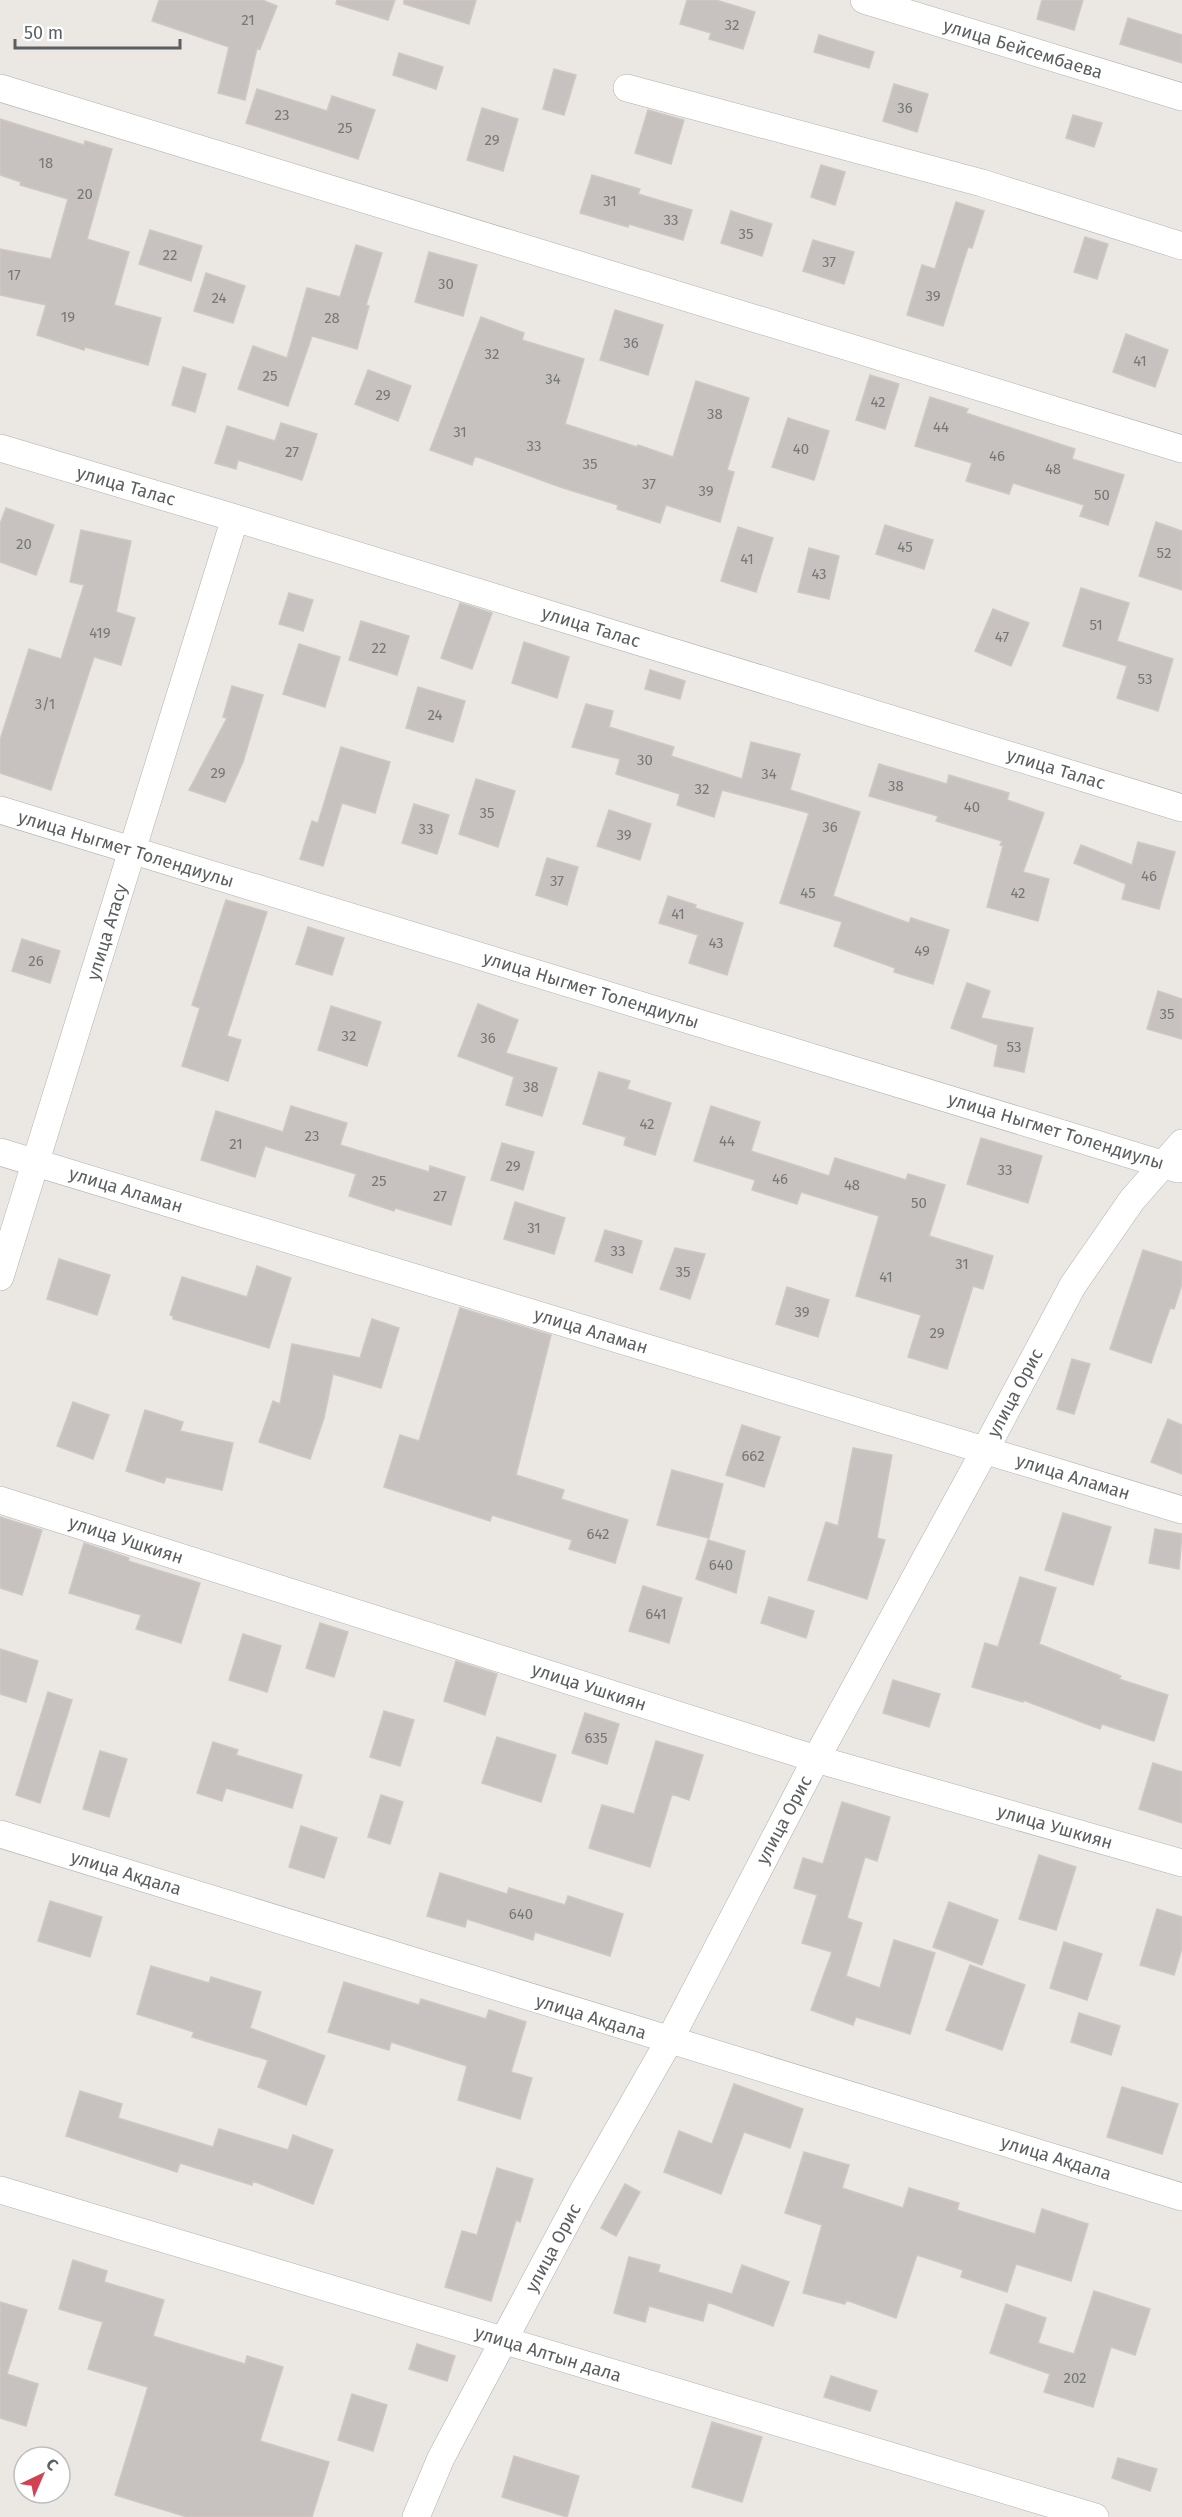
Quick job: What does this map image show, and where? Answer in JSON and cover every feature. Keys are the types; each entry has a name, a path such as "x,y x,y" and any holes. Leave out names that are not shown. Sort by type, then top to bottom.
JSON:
{"street":[{"name":"улица Бейсембаева","path":"864,0 1182,97"},
{"path":"0,88 1182,449"},
{"path":"627,88 982,183 1182,246"},
{"name":"улица Талас","path":"0,448 1182,808"},
{"name":"улица Атасу","path":"0,1277 235,518"},
{"name":"улица Ныгмет Толендиулы","path":"0,810 1172,1167"},
{"name":"улица Орис","path":"416,2517 441,2458 581,2195 669,2041 816,1759 985,1450 1072,1285 1132,1200 1172,1167 1182,1143"},
{"name":"улица Аламан","path":"0,1152 1182,1510"},
{"name":"улица Ушкиян","path":"0,1500 816,1759 1182,1863"},
{"name":"улица Акдала","path":"0,1834 1182,2197"},
{"name":"улица Алтын дала","path":"0,2190 1095,2517"}],"building":[{"path":"159,0 262,0 277,6 260,49 257,48 245,100 218,93 229,47 152,21"},
{"path":"337,0 395,0 388,20 336,4"},
{"path":"404,0 476,0 469,24 404,4"},
{"path":"687,0 716,0 755,12 743,49 709,39 711,33 680,24"},
{"path":"1042,0 1083,0 1074,30 1037,19"},
{"path":"1128,18 1182,35 1182,63 1120,44"},
{"path":"819,35 874,52 869,68 814,52"},
{"path":"399,53 443,67 436,89 393,75"},
{"path":"554,69 576,75 564,115 543,109"},
{"path":"894,84 928,94 917,132 883,121"},
{"path":"257,89 327,111 332,96 375,110 358,159 246,123"},
{"path":"482,108 518,119 503,171 467,160"},
{"path":"648,110 684,120 671,164 635,153"},
{"path":"1073,115 1102,123 1094,147 1066,138"},
{"path":"0,119 84,145 85,141 112,149 87,239 129,252 114,305 161,318 148,365 85,347 84,350 37,335 46,305 0,295 0,249 51,259 68,199 20,185 21,182 0,175"},
{"path":"821,165 845,172 835,205 811,197"},
{"path":"592,175 640,189 638,194 692,210 683,240 580,213"},
{"path":"956,202 984,211 972,248 968,247 943,326 907,315 922,265 935,269"},
{"path":"731,211 772,224 762,256 721,243"},
{"path":"150,230 202,246 191,281 139,264"},
{"path":"1085,237 1108,244 1097,279 1074,272"},
{"path":"813,240 854,252 844,284 803,271"},
{"path":"356,245 382,253 366,305 369,306 357,349 312,336 288,406 238,389 253,346 287,358 307,288 340,297"},
{"path":"429,252 477,265 463,316 415,302"},
{"path":"206,273 245,286 233,323 194,311"},
{"path":"615,310 663,325 648,375 600,360"},
{"path":"481,317 524,333 522,340 584,359 565,424 637,447 638,445 673,457 696,381 749,398 727,470 734,472 720,522 666,505 660,523 617,509 618,505 475,456 472,465 430,450"},
{"path":"1126,334 1168,350 1155,387 1113,372"},
{"path":"183,367 206,374 195,412 172,405"},
{"path":"368,370 411,386 398,421 355,404"},
{"path":"870,375 899,384 885,429 856,420"},
{"path":"930,397 968,409 966,413 1075,449 1072,459 1124,475 1108,525 1080,516 1084,505 1013,483 1009,494 966,481 972,463 915,446"},
{"path":"788,418 829,431 814,480 772,467"},
{"path":"281,423 317,434 302,480 238,460 236,469 215,463 227,426 275,441"},
{"path":"6,508 54,525 36,575 0,562 0,524"},
{"path":"1156,522 1182,531 1182,590 1139,576"},
{"path":"885,525 933,540 924,569 876,554"},
{"path":"738,527 773,538 756,592 721,581"},
{"path":"81,530 131,541 116,612 135,618 121,665 94,657 51,790 0,773 0,740 29,649 61,659 84,585 70,582"},
{"path":"809,548 839,556 829,599 798,592"},
{"path":"1081,588 1129,603 1117,641 1173,659 1158,711 1117,698 1127,666 1063,646"},
{"path":"289,593 313,600 303,631 279,624"},
{"path":"460,603 492,613 472,669 441,658"},
{"path":"993,609 1029,623 1011,666 975,651"},
{"path":"361,621 409,636 397,675 349,660"},
{"path":"524,642 569,657 557,698 512,683"},
{"path":"299,644 340,657 325,707 283,694"},
{"path":"650,670 685,681 680,699 645,689"},
{"path":"232,686 263,695 243,762 225,802 189,790 227,718 223,717"},
{"path":"418,687 465,701 453,742 406,728"},
{"path":"586,704 613,711 609,727 674,747 671,756 742,779 751,742 800,754 790,790 860,812 833,896 909,923 911,918 949,930 933,984 894,972 895,968 834,946 842,922 780,903 809,813 722,790 714,817 677,805 680,794 616,774 620,759 572,747"},
{"path":"341,747 390,762 375,813 342,803 323,866 300,859 312,821 318,823"},
{"path":"879,764 947,784 949,775 1009,793 1007,800 1044,813 1023,872 1049,879 1038,921 987,907 1003,846 1000,845 1002,841 936,821 938,816 869,796"},
{"path":"476,779 515,791 498,847 459,834"},
{"path":"414,804 449,815 437,854 402,843"},
{"path":"609,810 651,824 640,860 597,846"},
{"path":"1138,842 1175,852 1159,909 1122,899 1126,884 1074,863 1081,845 1132,865"},
{"path":"547,858 578,867 567,905 536,895"},
{"path":"668,896 696,905 695,908 743,923 727,975 689,963 698,935 659,923"},
{"path":"226,900 267,912 227,1036 241,1040 228,1081 182,1066 200,1008 192,1005"},
{"path":"308,927 344,938 332,975 296,964"},
{"path":"22,939 60,951 50,983 12,971"},
{"path":"967,983 990,991 981,1018 1033,1028 1024,1072 994,1066 998,1045 951,1028"},
{"path":"1158,991 1182,999 1182,1039 1147,1029"},
{"path":"478,1004 518,1020 506,1053 557,1068 542,1116 506,1105 514,1077 458,1056"},
{"path":"331,1006 381,1022 367,1066 318,1050"},
{"path":"599,1072 630,1081 627,1089 671,1103 655,1155 624,1145 626,1137 583,1124"},
{"path":"291,1106 347,1123 340,1145 429,1172 430,1166 465,1177 451,1225 395,1208 394,1211 349,1196 356,1174 265,1146 255,1177 201,1160 216,1111 283,1132"},
{"path":"711,1106 760,1122 751,1151 829,1176 835,1158 906,1180 908,1174 945,1185 929,1236 993,1256 983,1289 973,1286 947,1369 908,1357 921,1315 856,1296 879,1216 801,1192 797,1204 752,1190 755,1180 694,1161"},
{"path":"981,1138 1042,1156 1028,1203 967,1184"},
{"path":"502,1143 534,1152 523,1190 491,1180"},
{"path":"515,1202 565,1218 554,1254 504,1239"},
{"path":"605,1230 642,1241 632,1273 595,1261"},
{"path":"675,1248 705,1254 690,1299 660,1289"},
{"path":"1143,1250 1182,1262 1182,1284 1174,1309 1170,1308 1151,1363 1110,1349"},
{"path":"59,1259 110,1275 97,1315 47,1299"},
{"path":"257,1266 291,1278 269,1348 173,1319 170,1315 182,1277 247,1297"},
{"path":"787,1287 829,1300 818,1337 776,1324"},
{"path":"460,1308 551,1335 516,1475 564,1490 561,1499 628,1520 615,1563 569,1549 572,1540 492,1515 490,1521 384,1487 400,1435 419,1441"},
{"path":"372,1319 399,1328 381,1388 333,1374 324,1418 310,1459 259,1442 273,1401 280,1404 292,1344 360,1358"},
{"path":"1072,1359 1090,1364 1074,1414 1057,1409"},
{"path":"73,1402 109,1415 93,1459 57,1446"},
{"path":"145,1410 183,1422 180,1431 233,1443 222,1490 166,1477 164,1483 126,1471"},
{"path":"1168,1419 1182,1425 1182,1474 1151,1462"},
{"path":"742,1425 780,1437 764,1487 726,1475"},
{"path":"853,1448 892,1455 877,1538 885,1540 867,1599 808,1580 826,1522 838,1526"},
{"path":"672,1470 723,1484 709,1538 657,1525"},
{"path":"1063,1513 1111,1527 1093,1585 1045,1570"},
{"path":"0,1517 42,1530 22,1595 0,1588"},
{"path":"1155,1529 1182,1534 1179,1569 1149,1563"},
{"path":"708,1540 745,1551 736,1593 696,1579"},
{"path":"84,1543 129,1558 128,1561 200,1583 181,1643 136,1629 141,1615 69,1593"},
{"path":"1020,1577 1056,1588 1039,1644 1121,1676 1119,1679 1168,1695 1154,1741 1102,1724 1100,1729 1023,1700 1023,1702 972,1687 985,1643 998,1647"},
{"path":"643,1586 682,1598 669,1643 629,1631"},
{"path":"769,1597 814,1611 806,1638 761,1623"},
{"path":"320,1623 348,1632 334,1677 306,1668"},
{"path":"243,1634 281,1646 267,1692 229,1680"},
{"path":"0,1649 38,1661 26,1702 0,1694"},
{"path":"456,1661 497,1674 485,1715 444,1701"},
{"path":"893,1680 940,1694 929,1727 883,1713"},
{"path":"48,1692 72,1700 40,1803 16,1795"},
{"path":"384,1711 414,1720 400,1766 370,1757"},
{"path":"585,1713 619,1724 607,1764 572,1753"},
{"path":"497,1737 556,1755 541,1802 482,1783"},
{"path":"656,1741 703,1755 689,1800 672,1794 650,1867 589,1848 602,1805 634,1814"},
{"path":"213,1742 238,1750 236,1755 302,1775 292,1808 226,1788 222,1801 197,1793"},
{"path":"100,1751 127,1759 109,1817 83,1809"},
{"path":"1153,1763 1182,1772 1182,1823 1139,1809"},
{"path":"381,1795 403,1802 390,1844 368,1837"},
{"path":"842,1802 890,1817 877,1861 865,1857 847,1918 862,1923 846,1976 880,1988 894,1940 935,1953 910,2034 856,2017 853,2025 811,2010 832,1952 802,1943 817,1895 794,1888 803,1858 823,1864"},
{"path":"301,1826 337,1838 324,1878 289,1867"},
{"path":"1039,1855 1076,1867 1056,1930 1019,1919"},
{"path":"440,1873 507,1894 509,1888 565,1905 568,1896 623,1914 610,1956 535,1932 533,1940 467,1919 465,1927 427,1916"},
{"path":"50,1901 102,1917 90,1957 38,1941"},
{"path":"949,1902 998,1920 982,1965 933,1947"},
{"path":"1157,1909 1182,1917 1182,1948 1174,1975 1140,1965"},
{"path":"1064,1942 1102,1954 1087,2000 1050,1988"},
{"path":"970,1965 1025,1985 1002,2050 946,2030"},
{"path":"151,1966 209,1983 211,1977 261,1992 250,2028 325,2056 306,2105 258,2087 268,2060 192,2037 194,2032 137,2014"},
{"path":"344,1982 419,2005 421,1999 486,2019 489,2010 526,2022 511,2072 532,2078 520,2119 458,2100 467,2066 391,2042 389,2050 328,2032"},
{"path":"1079,2013 1120,2026 1111,2055 1071,2042"},
{"path":"734,2084 803,2109 790,2148 744,2132 721,2194 664,2172 679,2131 712,2144"},
{"path":"1122,2087 1178,2104 1162,2154 1107,2137"},
{"path":"80,2091 122,2104 118,2118 213,2147 219,2129 288,2150 293,2135 333,2150 313,2204 253,2181 252,2185 180,2163 177,2172 66,2136"},
{"path":"804,2152 849,2165 842,2188 903,2208 909,2188 959,2203 957,2210 1035,2234 1042,2209 1088,2224 1071,2281 1016,2264 1007,2292 961,2277 963,2270 917,2255 896,2318 846,2300 845,2304 803,2293 822,2225 785,2213"},
{"path":"497,2168 533,2179 520,2222 516,2220 491,2301 445,2287 462,2231 477,2235"},
{"path":"625,2184 640,2192 616,2236 601,2228"},
{"path":"629,2257 660,2265 658,2272 732,2294 742,2265 789,2282 773,2326 708,2302 703,2321 649,2306 645,2322 614,2313"},
{"path":"73,2260 107,2271 104,2282 164,2300 153,2336 245,2364 247,2356 283,2367 260,2441 329,2462 312,2517 187,2517 115,2495 148,2387 88,2369 103,2322 59,2309"},
{"path":"1094,2291 1150,2309 1135,2355 1111,2347 1093,2407 1044,2392 1050,2374 990,2353 1006,2304 1046,2318 1038,2343 1074,2354"},
{"path":"0,2302 27,2310 7,2374 38,2384 26,2426 0,2418"},
{"path":"417,2344 455,2356 447,2381 409,2369"},
{"path":"831,2376 877,2391 870,2411 824,2397"},
{"path":"352,2394 387,2405 373,2451 338,2440"},
{"path":"712,2422 762,2437 742,2502 692,2487"},
{"path":"514,2456 579,2476 567,2517 502,2497"},
{"path":"1118,2458 1157,2469 1150,2491 1112,2478"}]}
